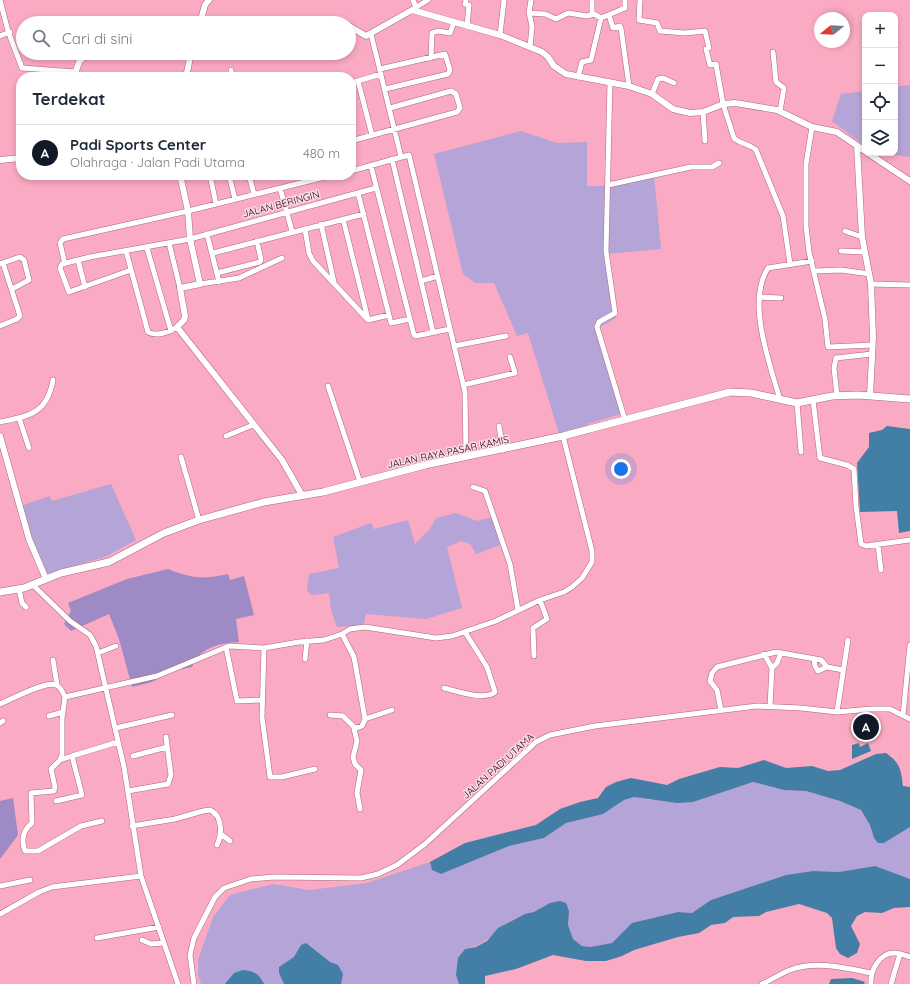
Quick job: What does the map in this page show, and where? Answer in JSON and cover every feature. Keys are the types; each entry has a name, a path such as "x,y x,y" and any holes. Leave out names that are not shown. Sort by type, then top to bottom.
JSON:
{"main road":[{"name":"JALAN RAYA PASAR KAMIS","path":"0,592 33,585 82,567 109,562 164,533 199,520 264,502 323,492 425,465 503,450 563,436 730,392 746,392 797,403 837,396 870,396 910,399"}],"street":[{"path":"0,0 8,30 16,50"},
{"path":"202,16 205,5 209,0"},
{"path":"412,0 414,9"},
{"path":"356,31 364,36 371,34 428,0"},
{"path":"466,0 465,4 469,5 467,26"},
{"path":"500,35 504,0"},
{"path":"530,47 532,26 529,13 531,0"},
{"path":"592,0 592,14"},
{"path":"601,18 625,8 625,0"},
{"path":"640,0 639,20 657,23 660,30 685,33 705,31 709,48 706,49 710,65 716,64 723,104 736,140 756,150 771,183 783,216 790,264"},
{"path":"414,9 500,35 530,47 548,57 560,71 578,77 629,86 652,94 673,109 690,113 704,112 723,104 738,103 780,111 812,127 837,132 862,149"},
{"path":"529,13 545,14 556,19 568,13 583,16 596,14 601,18"},
{"path":"609,15 613,28 621,27 629,86"},
{"path":"578,77 582,62 591,60 601,18"},
{"path":"431,58 432,33 435,31 450,33 454,22"},
{"path":"0,36 10,32"},
{"path":"371,34 401,157"},
{"path":"773,52 776,82 784,88 780,111"},
{"path":"372,135 358,81 381,72 445,54 450,73 385,89"},
{"path":"19,60 22,68 57,72"},
{"path":"75,72 81,60"},
{"path":"187,72 190,60"},
{"path":"652,94 658,79 663,78 674,83"},
{"path":"610,82 606,251 615,313 600,322 597,327 625,420"},
{"path":"356,140 457,112 460,108 455,92 451,91 390,108"},
{"path":"704,112 705,141"},
{"path":"812,127 806,164 806,214 809,252 815,271 825,319 828,347 873,346"},
{"path":"857,146 862,237 871,284 873,346 870,396"},
{"path":"356,169 409,155 463,385 466,403 464,424 466,457"},
{"path":"872,156 910,181"},
{"path":"0,160 16,158"},
{"path":"392,159 433,332"},
{"path":"608,185 691,167 712,167 719,163"},
{"path":"371,166 415,336 450,328"},
{"path":"181,180 188,211 190,239 200,284"},
{"path":"211,180 216,204"},
{"path":"230,180 235,199"},
{"path":"250,180 254,194"},
{"path":"131,270 71,292 67,291 60,268 65,264 60,243 63,239 188,211 280,188 305,180"},
{"path":"280,188 292,231"},
{"name":"JALAN BERINGIN","path":"65,264 78,260 190,239 287,211 376,188"},
{"path":"358,193 391,323 410,319"},
{"path":"212,253 292,231 364,214"},
{"path":"343,219 368,320"},
{"path":"321,224 334,283"},
{"path":"304,228 310,257 368,320"},
{"path":"845,231 862,237"},
{"path":"207,234 219,282"},
{"path":"217,273 260,262 261,260 256,241"},
{"path":"126,251 148,332 154,334 171,331 177,328 185,316 169,243"},
{"path":"147,248 171,331"},
{"path":"842,251 865,252"},
{"path":"0,326 17,319 20,316 2,263 20,257 24,260 29,280 12,289"},
{"path":"180,288 239,278 282,258"},
{"path":"78,260 85,287"},
{"path":"780,400 762,334 759,297 768,268 812,261"},
{"path":"815,271 841,270 870,274"},
{"path":"421,281 438,276"},
{"path":"871,284 910,285"},
{"path":"759,297 781,298"},
{"path":"368,320 389,315"},
{"path":"177,328 282,460 302,496"},
{"path":"454,346 506,336"},
{"path":"837,396 834,368 836,358 872,354"},
{"path":"463,385 515,373 510,357"},
{"path":"0,422 19,418 38,411 48,397 53,380"},
{"path":"328,386 360,482"},
{"path":"813,400 819,457 847,465 854,469 856,506 861,544 864,546 878,545 910,540"},
{"path":"797,403 801,452"},
{"path":"19,418 28,448"},
{"path":"226,436 253,424"},
{"path":"499,426 503,450"},
{"path":"0,436 29,539 46,579"},
{"path":"65,697 157,676 226,647 237,646 264,648 324,640 342,634 350,629 360,627 441,638 465,632 496,621 540,600 572,587 582,578 592,562 592,551 563,436"},
{"path":"182,457 199,520"},
{"path":"473,486 485,491 510,564 518,610"},
{"path":"878,545 881,570"},
{"path":"33,585 70,621 90,635 98,653 116,728 128,791 132,826 141,876 178,984"},
{"path":"19,589 22,603 26,607"},
{"path":"534,656 533,628 547,619 540,600"},
{"path":"444,688 479,696 492,694 495,692 486,667 465,632"},
{"path":"342,634 354,657 365,719 362,726 355,728"},
{"path":"837,712 848,640"},
{"path":"305,659 307,642"},
{"path":"903,715 910,645"},
{"path":"98,653 116,646"},
{"path":"226,647 236,701 263,700"},
{"path":"264,648 262,717 270,778 315,770"},
{"path":"721,710 717,690 710,681 714,670 764,654 776,652 821,660 827,667 843,670"},
{"path":"772,668 777,663 781,653"},
{"path":"764,654 772,668 770,706"},
{"path":"814,659 816,670 821,671 827,667"},
{"path":"53,660 57,685 65,697 63,712 62,755 60,760 51,769 55,790 52,792 33,792 30,795 32,822 26,828 23,836 25,851 38,851 85,824 102,821"},
{"path":"0,704 42,686 57,685"},
{"name":"JALAN PADI UTAMA","path":"194,984 190,955 194,938 215,897 224,888 251,879 274,877 344,879 361,878 378,874 396,865 425,844 492,781 543,738 561,732 595,726 721,710 770,706 837,712 881,709 890,710 910,719"},
{"path":"365,719 392,710"},
{"path":"50,716 63,712"},
{"path":"116,728 172,715"},
{"path":"330,715 343,716 355,728 357,741 354,757 355,764 361,770 357,793 360,809"},
{"path":"128,791 168,784 171,775 166,737"},
{"path":"60,760 118,742"},
{"path":"133,756 167,747"},
{"path":"56,801 82,795 72,756"},
{"path":"132,826 175,819 207,810 213,812 221,834 230,841"},
{"path":"217,845 221,834"},
{"path":"0,914 39,892 52,887 141,876"},
{"path":"0,886 30,880"},
{"path":"97,938 159,926"},
{"path":"142,940 151,944 164,943"},
{"path":"871,984 871,973 875,965 884,956 893,953 910,957"},
{"path":"891,984 900,954"},
{"path":"762,984 790,970 808,966 828,966 871,973"}],"shaded area":[{"path":"910,85 910,157 898,155 898,87"},
{"path":"862,91 862,144 832,121 841,94"},
{"path":"521,131 557,143 587,142 587,186 609,186 654,175 661,249 607,254 616,318 600,327 624,413 588,424 589,434 561,440 528,333 517,336 494,283 475,283 463,274 434,154"},
{"path":"111,484 136,540 105,557 46,574 32,543 23,505 50,496 52,501"},
{"path":"456,513 477,521 492,517 500,545 476,554 470,544 461,541 447,547 462,608 426,619 366,614 364,625 337,627 331,610 329,593 312,595 307,591 309,574 339,568 333,537 371,523 374,529 408,520 415,544 430,529 436,518"},
{"path":"168,569 197,577 211,577 228,574 230,580 244,576 254,615 236,619 239,642 211,647 200,655 192,667 173,671 152,682 132,687 119,639 109,614 71,631 64,624 71,611 68,603 127,579"},
{"path":"753,782 784,790 806,791 840,801 861,810 870,825 874,838 884,843 910,827 910,879 875,866 839,872 813,871 786,875 711,900 692,913 678,912 633,923 612,943 590,947 582,946 573,939 568,925 569,911 550,903 534,913 510,921 480,944 465,949 457,975 459,984 201,984 198,975 198,960 213,917 230,895 273,884 309,890 367,883 430,862 432,870 441,874 509,846 544,838 566,823 614,807 624,800 634,797 650,800 693,802"},
{"path":"13,798 18,835 0,859 0,801"}],"water":[{"path":"887,426 910,429 910,531 899,533 897,511 860,512 857,463 869,447 869,433 882,430"},
{"path":"859,743 860,747 868,743 871,751 852,759 852,745"},
{"path":"886,753 897,763 903,786 910,787 910,827 884,843 878,843 874,838 870,825 861,810 840,801 806,791 784,790 753,782 693,802 677,803 634,797 624,800 603,814 566,823 544,838 509,846 441,874 432,870 430,862 465,843 536,825 560,809 598,798 606,787 616,782 631,778 667,785 679,779 720,767 738,768 764,760 786,768 812,766 828,771 840,770 876,754"},
{"path":"875,866 910,879 910,907 894,908 882,913 865,912 857,916 851,926 860,944 857,953 848,958 840,954 836,948 832,918 827,913 799,904 766,912 759,916 733,917 725,923 711,925 699,933 678,937 634,950 606,961 586,961 553,955 516,969 485,976 485,984 459,984 456,975 458,958 465,949 476,947 487,941 498,928 550,903 560,901 566,903 569,911 568,925 573,939 582,946 590,947 612,943 632,923 678,912 692,913 711,900 786,875 813,871 839,872"},
{"path":"306,943 330,962 338,965 343,974 341,984 284,984 279,973 279,967 294,957 301,945"},
{"path":"243,970 256,974 264,984 225,984 234,973"},
{"path":"852,978 865,982 864,984 829,984 831,979"}],"place":[{"name":"Padi Sports Center","path":"866,727"}]}
